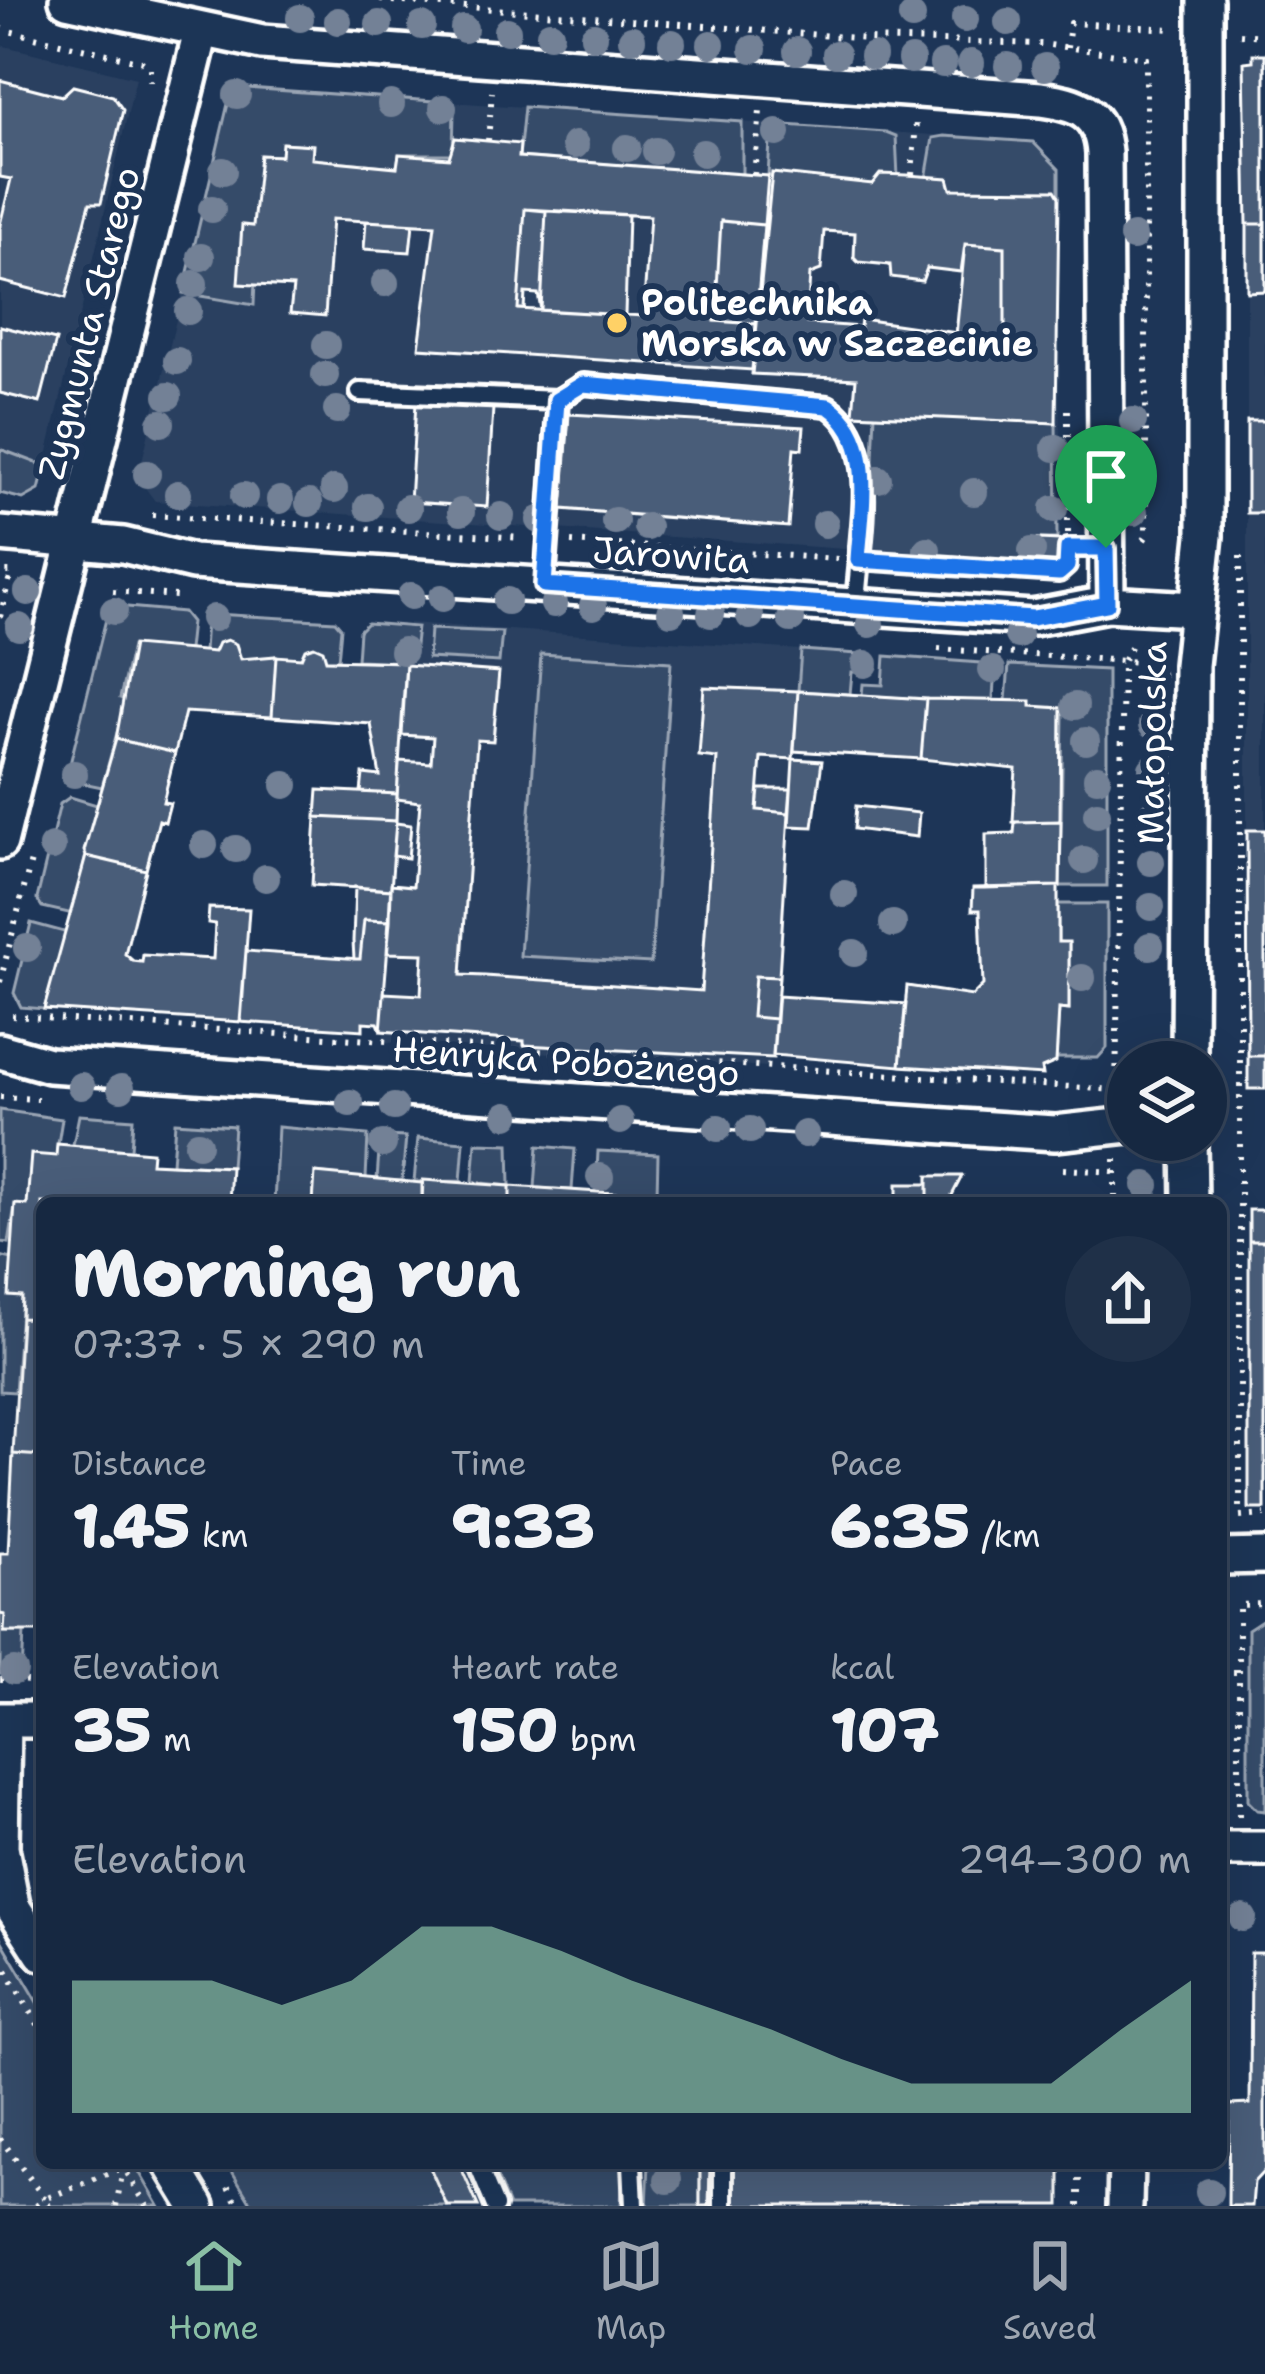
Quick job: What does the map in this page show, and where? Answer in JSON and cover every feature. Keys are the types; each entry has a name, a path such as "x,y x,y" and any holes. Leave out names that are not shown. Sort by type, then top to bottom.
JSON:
{"street":[{"path":"67,0 262,42 1041,99 1083,108 1098,125 1104,153 1107,604"},
{"name":"Małopolska","path":"1189,1041 1194,609 1205,536 1205,0"},
{"name":"Zygmunta Starego","path":"0,842 201,32"},
{"name":"Jarowita","path":"0,534 123,545 193,562 1033,618 1107,604 1194,609"},
{"name":"Henryka Pobożnego","path":"0,1051 50,1065 1055,1133 1107,1127"},
{"path":"1189,1161 1190,1197"},
{"path":"1227,1557 1265,1556"},
{"path":"36,1720 2,1720 6,1896 36,1944"},
{"path":"1227,1849 1265,1849"},
{"path":"175,2169 197,2206"},
{"path":"1125,2206 1126,2169"}],"lane":[{"path":"360,392 557,400 583,384 828,406 842,416 859,446 856,606"},
{"path":"544,585 557,400"},
{"path":"480,2169 495,2206"},
{"path":"632,2169 634,2206"},
{"path":"722,2206 723,2169"}],"path":[{"path":"380,0 869,39 1066,48 1146,58"},
{"path":"1066,48 1070,23 1161,28"},
{"path":"0,29 142,62 152,77 189,86"},
{"path":"1240,57 1240,34 1265,36"},
{"path":"146,100 152,77"},
{"path":"469,91 515,94"},
{"path":"488,141 492,92"},
{"path":"738,110 782,113"},
{"path":"754,175 760,111"},
{"path":"894,121 937,124"},
{"path":"912,175 916,122"},
{"path":"131,513 1059,573 1067,566 1068,548 1069,387"},
{"path":"1068,548 1106,548"},
{"path":"1240,549 1240,1515"},
{"path":"0,571 11,572 0,617"},
{"path":"9,1016 1107,1089"},
{"path":"1115,1172 1115,1197"},
{"path":"1240,1820 1239,1605 1265,1604"},
{"path":"1227,1672 1238,1672"},
{"path":"0,1680 36,1681"},
{"path":"0,1960 36,2021"},
{"path":"0,2138 47,2203"},
{"path":"36,2206 114,2169"},
{"path":"116,2206 121,2169"},
{"path":"124,2169 147,2206"},
{"path":"1078,2169 1078,2206"}],"shaded area":[{"path":"0,45 136,78 39,490 23,499 0,493"},
{"name":"Politechnika Morska w Szczecinie","path":"232,87 1033,142 1059,169 1060,564 155,501 138,478"},
{"path":"232,87 448,102 454,110 453,154 399,154 397,167 312,159 312,145 283,143 281,156 260,155 254,305 183,293"},
{"path":"524,107 742,122 742,175 519,157"},
{"path":"771,124 896,136 898,177 872,184 768,176"},
{"path":"933,138 1033,142 1059,169 1059,197 951,189 926,179"},
{"path":"1247,224 1265,224 1265,830 1247,830"},
{"path":"875,413 1056,423 1057,539 1038,539 1036,562 869,550"},
{"path":"0,449 45,466 39,490 23,499 0,493"},
{"path":"116,606 183,612 191,622 188,650 132,646 120,698 126,700 102,787 73,781 68,772 107,615"},
{"path":"215,614 335,621 341,628 338,660 241,659 204,651 206,620"},
{"path":"367,623 417,627 414,654 407,654 406,662 357,660 359,631"},
{"path":"409,623 801,650 769,1067 383,1042"},
{"path":"430,629 502,632 499,662 428,658"},
{"path":"801,650 872,655 871,672 852,672 850,694 798,691"},
{"path":"541,654 671,662 651,963 520,956"},
{"path":"885,656 995,664 993,699 985,704 862,695 863,684 883,685"},
{"path":"1009,665 1107,670 1107,886 1060,886 1063,713 1006,700"},
{"path":"70,797 97,805 73,914 42,907 37,899 60,804"},
{"path":"1058,904 1107,904 1107,1048 1098,1058 1056,1058 1059,1009 1069,1009 1069,943 1058,942"},
{"path":"31,923 68,933 44,1009 21,1007 14,993"},
{"path":"0,1110 62,1119 56,1156 27,1205 15,1205 9,1243 0,1242"},
{"path":"79,1115 133,1119 131,1150 73,1145"},
{"path":"175,1122 234,1126 231,1167 172,1164"},
{"path":"278,1127 368,1135 366,1179 315,1173 313,1197 274,1197"},
{"path":"380,1136 406,1137 402,1181 377,1180"},
{"path":"418,1138 464,1142 461,1181 414,1182"},
{"path":"476,1143 509,1144 510,1186 473,1182"},
{"path":"538,1146 575,1149 572,1190 535,1188"},
{"path":"598,1151 658,1154 657,1196 596,1192"},
{"path":"0,1256 12,1259 22,1297 15,1392 0,1391"},
{"path":"0,1614 5,1615 4,1632 24,1632 22,1674 0,1674"},
{"path":"1265,1618 1265,1811 1248,1801 1248,1629"},
{"path":"0,1938 36,1999 36,2169 137,2169 159,2206 0,2206"},
{"path":"231,2169 431,2169 447,2206 253,2206"},
{"path":"494,2169 623,2169 621,2206 509,2206"},
{"path":"649,2169 700,2169 700,2206 647,2206"}],"building":[{"path":"1253,54 1265,54 1265,224 1247,224 1244,62 1253,61"},
{"path":"0,80 62,96 73,86 113,96 123,110 101,203 90,203 66,298 0,281 0,225 11,179 0,177"},
{"path":"455,138 520,144 519,157 768,176 764,225 721,221 715,321 756,324 752,370 419,348 435,225 332,219 325,316 290,313 293,287 238,284 242,225 253,226 260,155 281,156 282,143 313,145 312,159 397,167 399,154 449,158","holes":["525,209 650,216 643,316 518,309"]},
{"path":"772,173 872,184 880,174 907,175 948,178 951,189 1055,190 1059,197 1056,423 853,414 856,379 752,374","holes":["824,231 855,233 858,262 890,265 891,277 922,281 927,268 961,272 965,244 1005,247 1005,340 861,319 860,327 807,323 810,274 821,270"]},
{"path":"525,209 546,211 541,310 538,294 525,293 524,309 518,309"},
{"path":"546,211 628,215 625,315 541,310"},
{"path":"366,221 413,224 410,252 364,249"},
{"path":"721,221 764,225 756,324 715,321"},
{"path":"1247,224 1265,224 1265,291 1247,292"},
{"path":"965,244 1005,247 1005,340 956,335"},
{"path":"0,326 56,340 40,403 0,393"},
{"path":"416,403 493,408 487,507 410,502"},
{"path":"569,414 804,427 802,449 794,448 788,527 562,509"},
{"path":"1247,421 1265,421 1265,513 1247,513"},
{"path":"1038,539 1060,540 1060,563 1036,562"},
{"path":"218,643 236,644 241,659 276,656 272,717 185,712 175,753 116,739 133,645 214,652"},
{"path":"305,649 323,650 326,660 406,662 397,794 361,792 363,774 380,776 371,724 272,717 276,656 301,658"},
{"path":"406,665 499,672 493,741 477,740 461,975 701,991 717,758 699,756 704,687 798,691 793,759 761,757 757,810 789,813 779,977 755,976 752,1017 776,1019 773,1058 524,1045 524,1041 381,1031 384,993 421,995 423,954 387,953 391,884 413,886 420,802 397,799 399,761 431,763 433,737 402,735"},
{"path":"798,691 926,699 921,759 794,751"},
{"path":"926,699 1031,701 1031,706 1061,708 1060,821 1013,822 1016,769 921,759"},
{"path":"116,739 175,753 163,802 170,803 165,822 159,820 146,870 86,856 84,851"},
{"path":"793,759 822,761 813,827 789,826"},
{"path":"759,789 791,789 789,813 757,810"},
{"path":"318,790 397,794 396,821 316,817"},
{"path":"856,806 919,813 917,837 854,829"},
{"path":"316,817 396,821 391,890 312,885"},
{"path":"1061,821 1060,886 986,888 986,834 1014,833 1015,822"},
{"path":"396,823 411,825 408,858 393,856"},
{"path":"1247,830 1265,830 1265,1056 1248,1056"},
{"path":"86,856 146,870 125,954 133,961 142,962 143,955 213,959 215,924 208,923 209,908 249,909 241,1022 44,1009"},
{"path":"1058,886 1058,942 1069,942 1069,1010 1059,1009 1056,1062 1042,1068 1043,1075 900,1066 907,986 972,996 983,985 980,910 972,910 973,888"},
{"path":"355,887 391,890 390,921 364,920 360,959 354,959"},
{"path":"364,920 390,921 381,1031 378,1023 363,1022 363,1030 240,1022 246,951 360,959"},
{"path":"755,976 779,977 776,1019 752,1017"},
{"path":"777,996 906,1004 900,1066 773,1055"},
{"path":"1248,1056 1265,1056 1265,1089 1248,1089"},
{"path":"57,1144 152,1152 151,1163 231,1167 229,1197 36,1197 36,1319 21,1318 22,1297 9,1296 15,1204 27,1205 31,1154 56,1156"},
{"path":"315,1173 422,1183 422,1197 313,1197"},
{"path":"928,1176 962,1176 951,1197 928,1197"},
{"path":"423,1180 510,1186 510,1197 422,1197"},
{"path":"897,1184 928,1184 928,1197 897,1197"},
{"path":"510,1186 657,1196 657,1197 510,1197"},
{"path":"1249,1210 1265,1210 1265,1241 1249,1241"},
{"path":"1249,1241 1265,1241 1265,1509 1249,1509"},
{"path":"21,1318 36,1319 36,1456 13,1454"},
{"path":"13,1454 36,1456 36,1632 4,1632 0,1553 8,1553"},
{"path":"1251,1953 1265,1953 1265,2170 1254,2182 1252,2206 1228,2206 1229,2105 1250,2104"},
{"path":"431,2169 462,2169 478,2206 447,2206"},
{"path":"700,2169 710,2169 709,2206 700,2206"},
{"path":"732,2169 1060,2169 1060,2205 732,2205"}],"place":[{"name":"Politechnika Morska w Szczecinie","path":"617,323"}],"route":[{"path":"583,384 828,406 842,416 859,446 858,560 1059,573 1067,566 1068,548 1106,548 1107,604 1033,618 544,585 557,400 583,384"}]}
